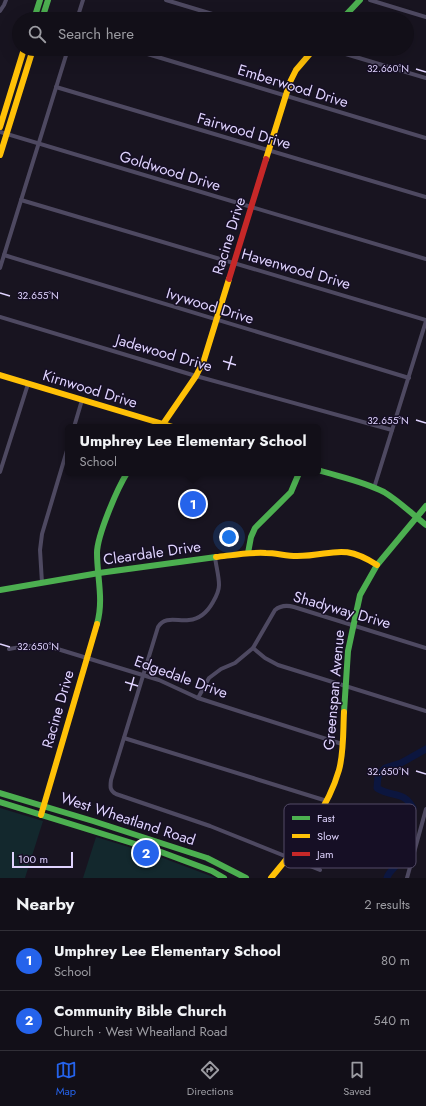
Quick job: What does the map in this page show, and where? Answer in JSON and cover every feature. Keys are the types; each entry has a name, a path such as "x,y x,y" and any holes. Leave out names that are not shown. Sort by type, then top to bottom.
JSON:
{"street":[{"path":"0,11 6,0"},
{"path":"36,12 40,0"},
{"path":"44,12 48,0"},
{"path":"79,12 83,0"},
{"path":"166,0 206,12"},
{"path":"349,12 360,0"},
{"path":"370,0 407,12"},
{"path":"414,14 426,18"},
{"path":"0,127 22,56"},
{"path":"0,155 3,133 31,56"},
{"path":"0,268 66,56"},
{"name":"Emberwood Drive","path":"154,56 426,138"},
{"name":"Racine Drive","path":"163,424 196,376 207,350 285,96 296,70 308,56"},
{"path":"352,56 426,78"},
{"path":"21,60 29,62"},
{"name":"Fairwood Drive","path":"56,88 426,197"},
{"name":"Goldwood Drive","path":"3,133 426,260"},
{"name":"Havenwood Drive","path":"21,200 426,321"},
{"name":"Ivywood Drive","path":"4,255 409,378"},
{"name":"Jadewood Drive","path":"0,317 196,376 392,430"},
{"path":"374,488 426,321"},
{"name":"Kirnwood Drive","path":"0,375 156,424"},
{"path":"0,472 28,384"},
{"path":"75,424 82,400"},
{"path":"42,583 40,550 42,534 65,457"},
{"path":"321,471 374,488 395,500 426,525"},
{"name":"Racine Drive","path":"41,815 86,658 97,628 101,609 101,593 96,555 97,545 119,486 125,476"},
{"path":"248,553 251,537 255,528 291,492 298,476"},
{"name":"Greenspan Avenue","path":"325,804 339,768 348,651 360,595 377,565 426,506"},
{"name":"Cleardale Drive","path":"0,590 99,573 248,553 269,553 299,556 352,551 377,565"},
{"path":"215,558 219,585 215,600 207,611 196,619 170,620 160,623 110,780 111,790 116,794 210,826 284,856"},
{"name":"Shadyway Drive","path":"198,698 209,678 235,663 253,648 271,614 279,606 290,606 426,648"},
{"name":"Edgedale Drive","path":"9,649 28,646 46,646 159,680 198,698 342,744"},
{"path":"253,648 271,662 426,711"},
{"path":"124,738 327,801"},
{"name":"West Wheatland Road","path":"0,792 207,858 246,878"},
{"name":"West Wheatland Road","path":"0,802 161,852 212,871 224,878"},
{"path":"416,844 426,809"},
{"path":"90,830 93,821"},
{"name":"Greenspan Avenue","path":"271,878 284,861"},
{"path":"315,868 320,870"},
{"path":"406,878 409,868"}],"green space":[{"path":"0,808 43,821 25,878 0,878"},
{"path":"96,837 155,855 216,878 83,878"}],"waterway":[{"path":"410,804 401,796 388,793 377,788 378,776 385,768 401,763 426,749"},
{"path":"387,878 394,868"}],"traffic: fast":[{"path":"36,12 40,0"},
{"path":"44,12 48,0"},
{"path":"349,12 360,0"},
{"path":"321,471 360,482 384,492 400,503 426,525"},
{"path":"97,624 100,606 97,562 98,545 108,513 125,476"},
{"path":"248,553 251,537 255,528 291,492 298,476"},
{"path":"344,712 348,651 360,595 377,565 426,506"},
{"path":"0,590 99,573 216,557"},
{"path":"0,793 207,858 246,878"},
{"path":"0,802 161,852 212,871 224,878"}],"traffic: slow":[{"path":"0,127 22,56"},
{"path":"0,155 31,56"},
{"path":"266,159 290,82 296,70 308,56"},
{"path":"163,424 196,376 204,360 229,279"},
{"path":"0,375 163,424"},
{"path":"216,557 253,553 297,556 345,552 365,558 377,565"},
{"path":"41,815 97,624"},
{"path":"325,804 334,785 342,756 344,712"},
{"path":"271,878 284,862"}],"traffic: jam":[{"path":"229,279 266,159"}],"place":[{"name":"Umphrey Lee Elementary School","path":"193,504"},
{"name":"Community Bible Church","path":"146,853"}]}
